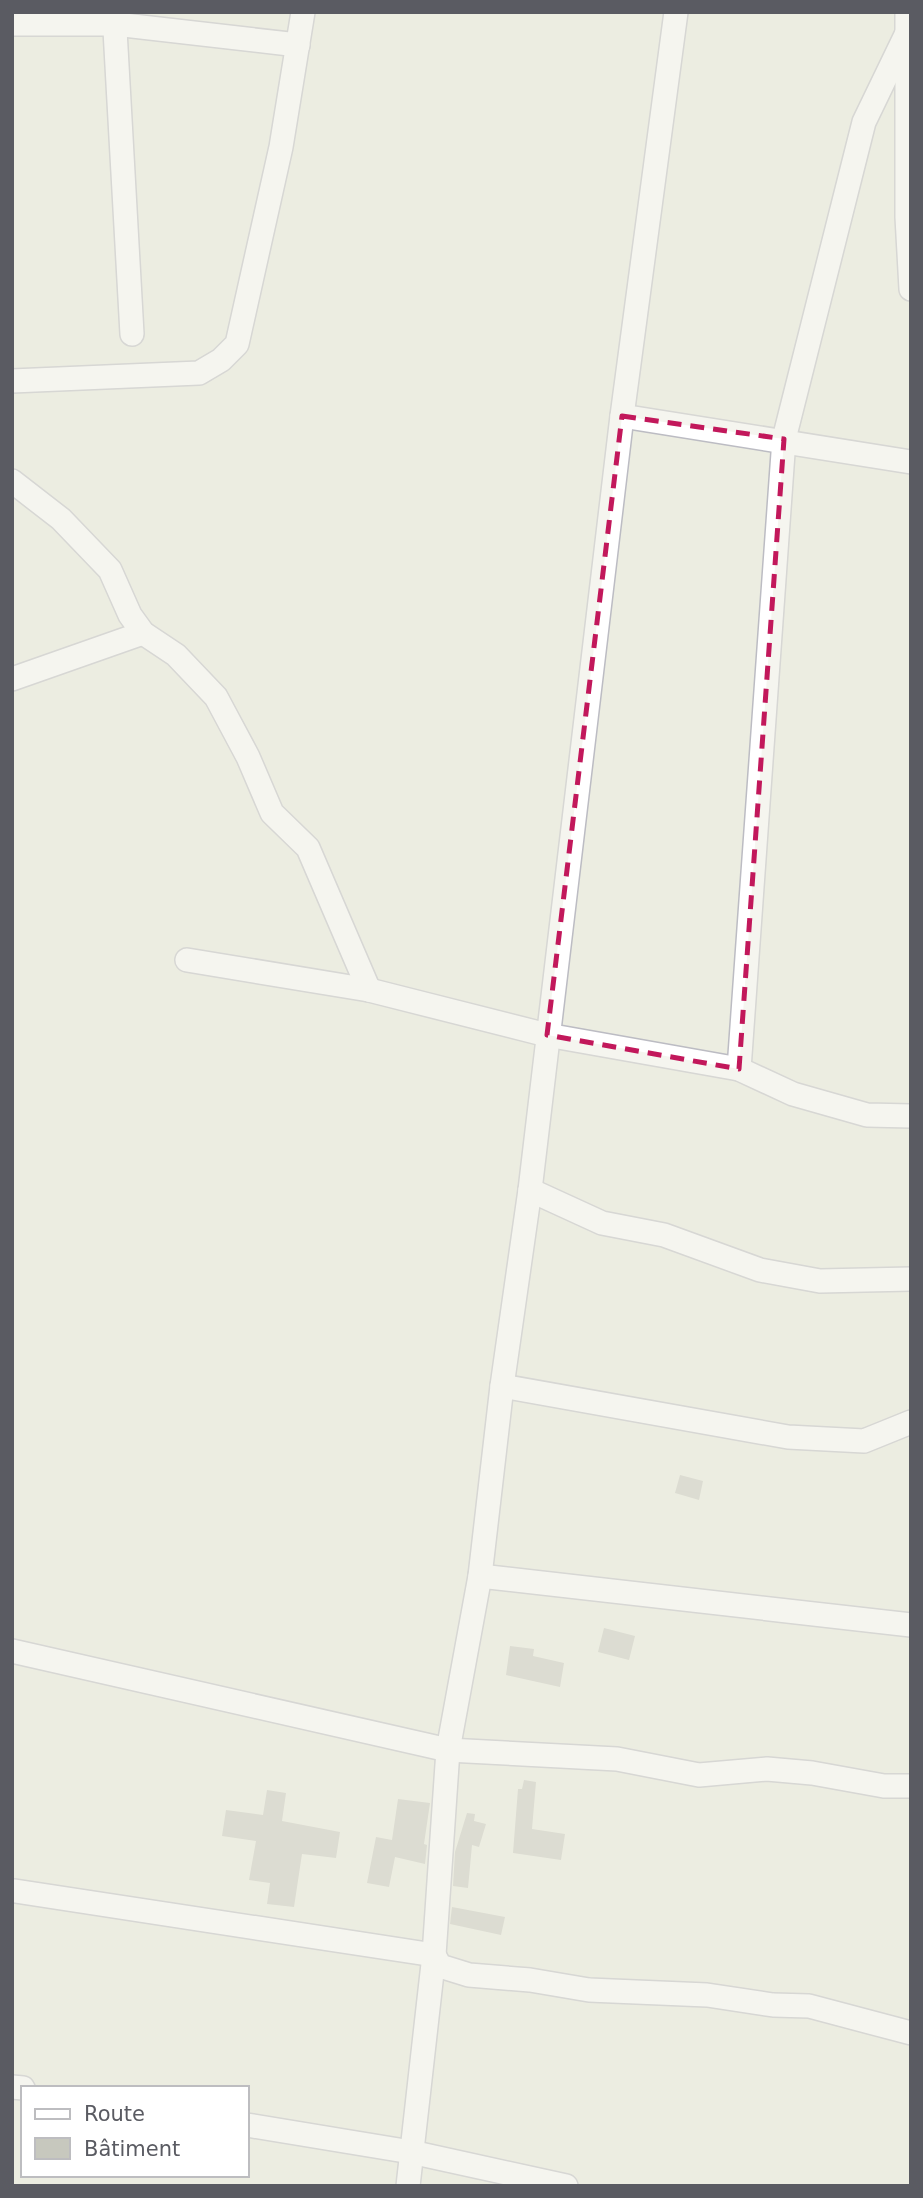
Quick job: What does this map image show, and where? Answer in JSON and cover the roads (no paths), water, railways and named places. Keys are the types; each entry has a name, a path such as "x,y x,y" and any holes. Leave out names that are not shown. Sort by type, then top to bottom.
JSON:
{"street":[{"path":"12,382 198,373 220,360 237,344 281,146 303,12"},
{"path":"408,2186 434,1955 448,1750 480,1576 502,1386 530,1190 622,416 676,12"},
{"path":"12,24 114,18 298,45"},
{"path":"114,18 132,334"},
{"path":"906,23 911,289"},
{"path":"739,1069 784,439 864,122 906,23"},
{"path":"622,416 784,439 911,462"},
{"path":"12,481 61,519 110,570 130,615 143,633 176,655 216,697 248,757 272,813 308,848 369,990"},
{"path":"12,679 143,633"},
{"path":"187,960 369,990 547,1035 739,1069 793,1094 867,1115 911,1116"},
{"path":"530,1190 602,1223 664,1235 760,1270 820,1281 911,1279"},
{"path":"502,1386 788,1437 864,1441 911,1422"},
{"path":"480,1576 911,1625"},
{"path":"12,1651 448,1750 617,1759 699,1775 766,1769 812,1773 884,1786 911,1786"},
{"path":"15,1891 434,1955"},
{"path":"434,1955 440,1966 469,1975 530,1980 589,1990 707,1995 773,2005 809,2006 911,2033"},
{"path":"248,2125 411,2152 566,2186"}]}
